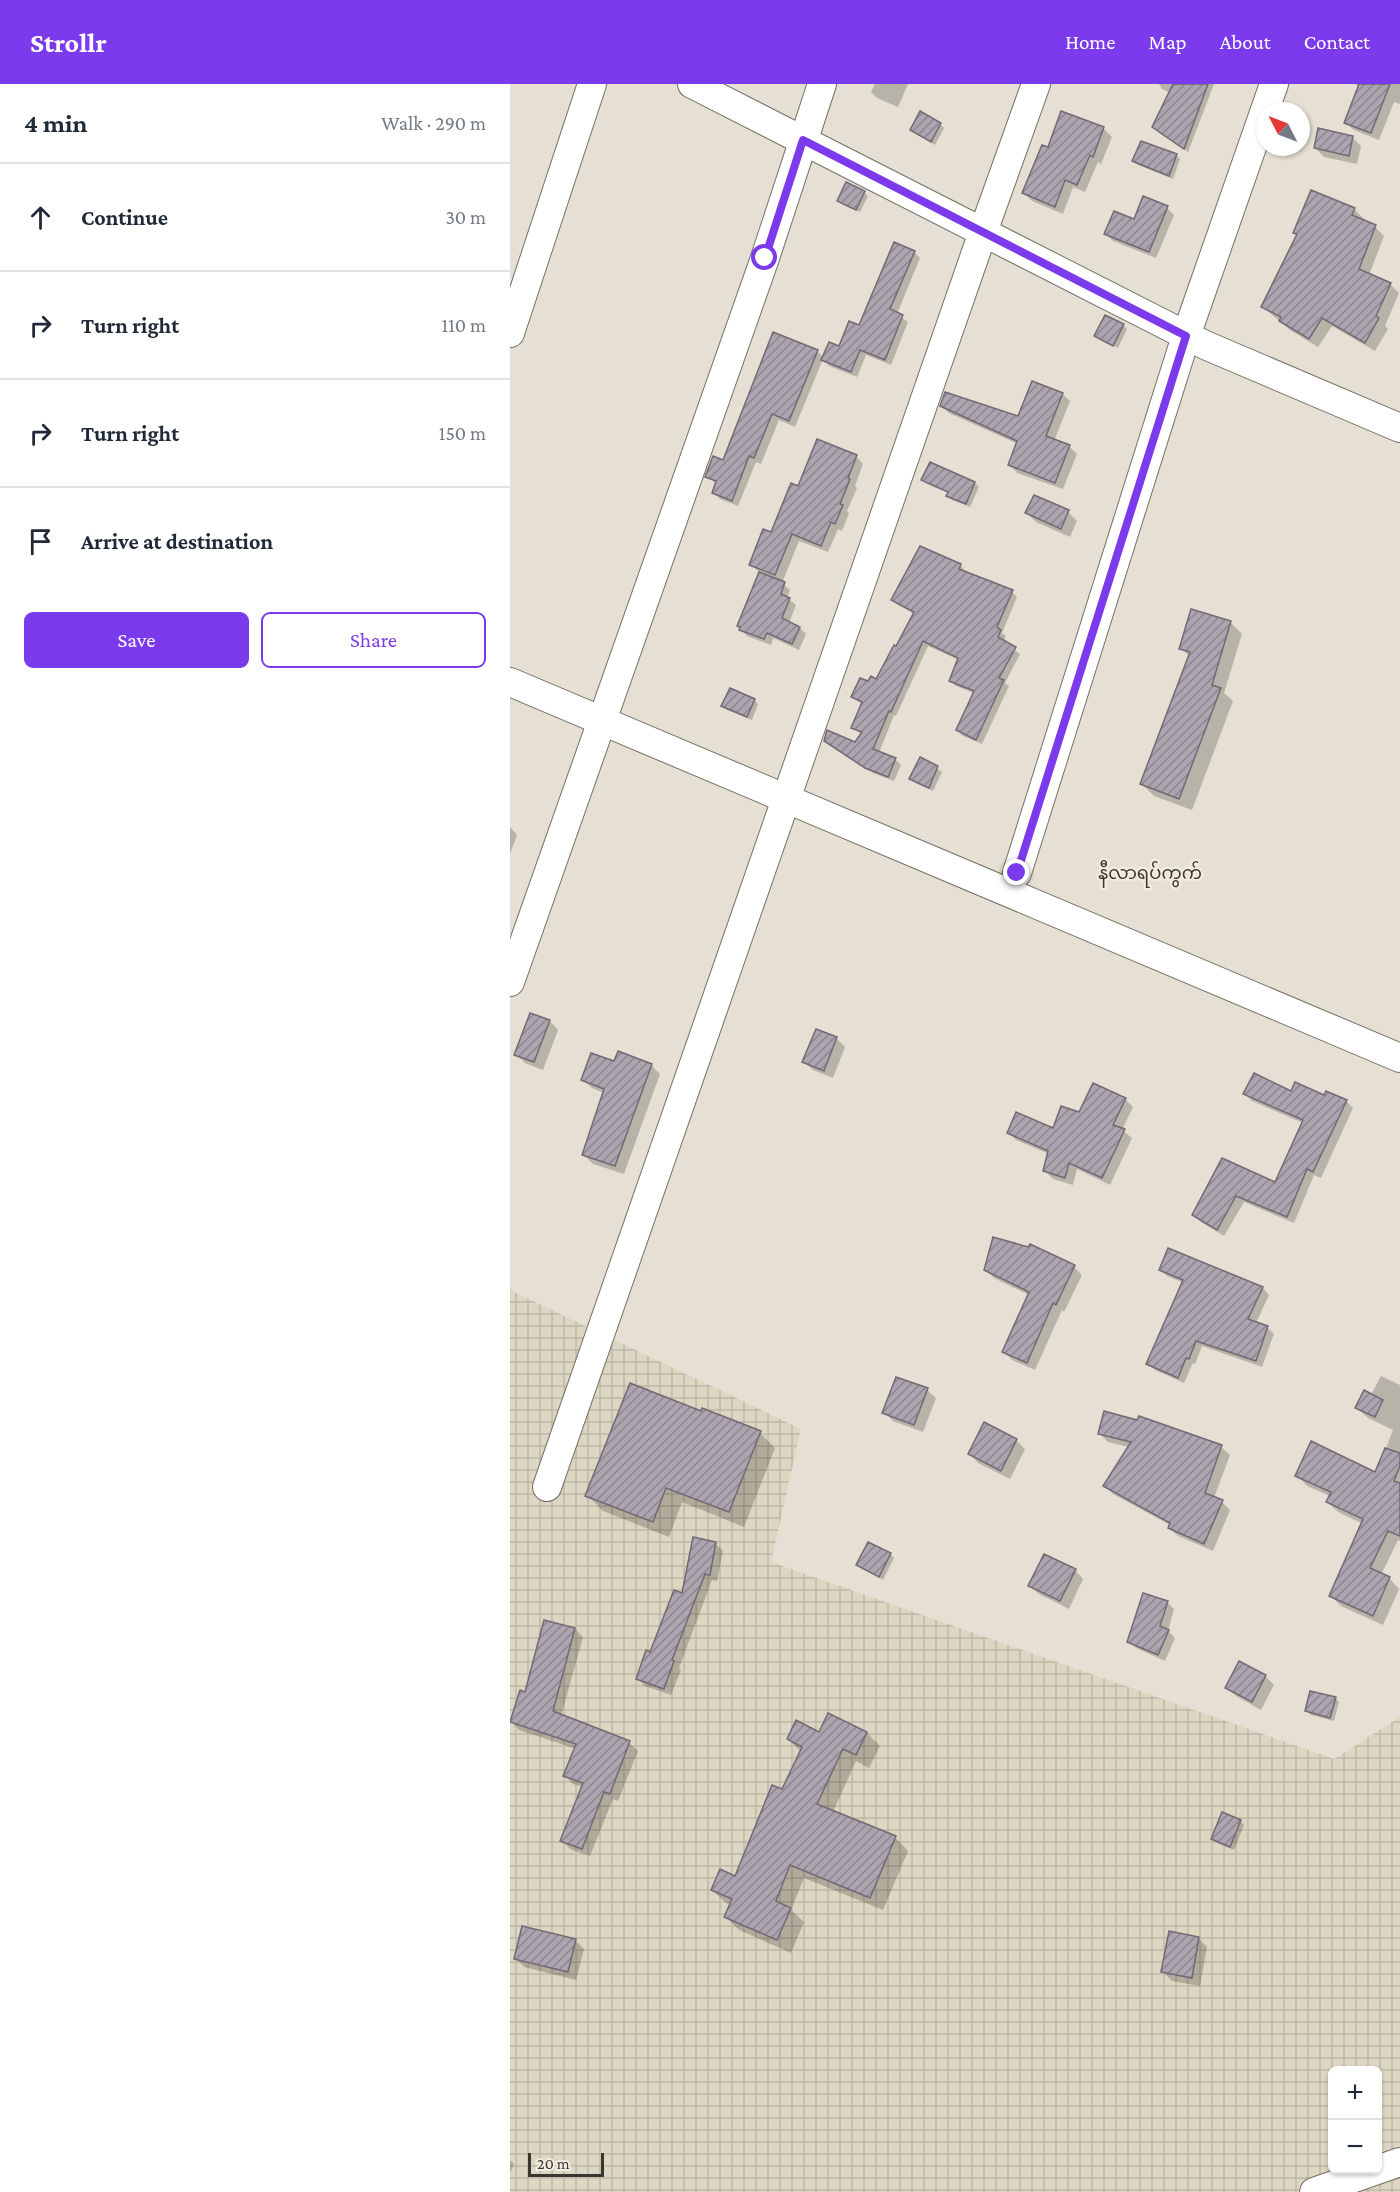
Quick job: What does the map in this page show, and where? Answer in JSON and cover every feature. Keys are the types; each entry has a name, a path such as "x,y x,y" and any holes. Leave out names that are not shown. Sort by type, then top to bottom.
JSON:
{"street":[{"path":"510,333 592,84"},
{"path":"692,84 1186,336 1400,428"},
{"path":"510,982 765,258 822,84"},
{"path":"547,1487 1036,84"},
{"path":"1017,873 1186,336 1274,84"},
{"path":"510,682 1400,1058"},
{"path":"1314,2192 1400,2162"}],"shaded area":[{"path":"510,1290 801,1429 771,1562 1334,1759 1400,1717 1400,2192 510,2192"}],"building":[{"path":"1173,84 1208,84 1184,149 1152,127"},
{"path":"1359,84 1390,84 1371,133 1344,123"},
{"path":"920,111 941,123 931,142 910,130"},
{"path":"1061,111 1104,127 1093,157 1090,155 1077,185 1065,180 1055,207 1022,193 1042,145 1048,147"},
{"path":"1318,128 1353,136 1349,156 1314,148"},
{"path":"1141,141 1177,154 1169,176 1132,161"},
{"path":"846,182 865,191 856,210 837,201"},
{"path":"1311,190 1355,208 1352,215 1376,225 1359,269 1391,283 1376,316 1379,318 1365,343 1322,318 1309,339 1279,321 1281,317 1261,307 1297,234 1293,233"},
{"path":"1143,196 1168,206 1149,252 1104,234 1114,211 1134,219"},
{"path":"894,242 915,251 890,309 903,315 885,360 860,350 851,372 821,360 829,342 839,346 849,321 859,325"},
{"path":"1105,315 1124,324 1113,346 1094,336"},
{"path":"773,332 818,350 789,421 772,414 754,458 749,456 732,501 712,493 716,481 705,477 713,456 723,460"},
{"path":"1032,381 1063,393 1046,436 1070,445 1055,483 1008,465 1017,441 940,406 945,392 1018,416"},
{"path":"817,439 857,455 840,504 843,505 835,524 831,522 821,546 792,534 775,575 749,565 763,529 771,532 791,483 798,486"},
{"path":"930,462 975,482 966,504 946,496 948,492 921,480"},
{"path":"1034,495 1069,510 1061,529 1025,513"},
{"path":"920,546 961,564 959,569 1013,590 997,627 1001,630 998,637 1016,647 999,678 1004,680 976,740 956,730 974,691 949,681 958,658 923,641 873,749 896,758 888,777 865,768 824,741 827,730 855,742 862,732 851,728 862,702 851,697 860,678 868,681 871,676 876,679 914,612 891,600"},
{"path":"759,572 785,582 781,594 790,598 782,618 800,627 792,644 767,633 764,639 739,630 740,627 737,626"},
{"path":"1191,609 1231,621 1212,685 1221,688 1179,799 1140,784 1190,652 1179,649"},
{"path":"730,688 755,699 747,717 721,706"},
{"path":"920,757 938,766 929,788 909,779"},
{"path":"530,1013 550,1020 534,1062 514,1055"},
{"path":"816,1029 837,1037 824,1071 802,1062"},
{"path":"618,1051 652,1064 615,1166 582,1155 604,1089 581,1080 591,1053 614,1061"},
{"path":"1254,1073 1291,1091 1295,1082 1324,1095 1326,1091 1347,1100 1313,1172 1307,1169 1287,1217 1236,1196 1217,1230 1192,1215 1222,1158 1275,1182 1303,1120 1243,1094"},
{"path":"1093,1083 1126,1098 1113,1125 1125,1129 1102,1178 1069,1163 1065,1178 1043,1171 1048,1151 1007,1133 1016,1112 1053,1128 1061,1106 1079,1112"},
{"path":"993,1237 1028,1247 1030,1244 1075,1265 1056,1305 1053,1303 1027,1363 1002,1352 1029,1292 984,1270"},
{"path":"1168,1248 1263,1287 1248,1319 1268,1326 1256,1361 1196,1341 1178,1378 1146,1364 1183,1280 1159,1270"},
{"path":"896,1377 928,1388 914,1425 882,1413"},
{"path":"630,1383 701,1411 702,1408 761,1431 729,1512 666,1488 653,1522 585,1496"},
{"path":"1364,1390 1383,1400 1375,1417 1355,1408"},
{"path":"1104,1411 1137,1420 1139,1416 1222,1445 1205,1493 1223,1500 1204,1544 1168,1528 1170,1523 1103,1486 1131,1442 1098,1434"},
{"path":"984,1422 1017,1439 1001,1471 968,1454"},
{"path":"1311,1441 1375,1472 1385,1448 1400,1453 1400,1466 1394,1481 1400,1483 1400,1536 1388,1531 1370,1568 1390,1577 1373,1616 1329,1596 1363,1519 1326,1502 1331,1492 1295,1476"},
{"path":"693,1537 716,1542 710,1575 705,1574 672,1660 674,1661 664,1689 636,1679 646,1650 650,1652 674,1590 682,1593"},
{"path":"868,1542 891,1553 879,1577 856,1565"},
{"path":"1044,1554 1076,1569 1060,1601 1028,1586"},
{"path":"1143,1593 1168,1601 1160,1626 1169,1630 1158,1655 1127,1642"},
{"path":"544,1620 575,1628 553,1711 630,1741 610,1794 604,1792 582,1849 560,1841 583,1783 563,1776 576,1744 510,1722 520,1690 525,1692"},
{"path":"1239,1661 1266,1675 1252,1702 1225,1688"},
{"path":"1310,1691 1336,1697 1330,1718 1305,1711"},
{"path":"828,1713 867,1732 856,1755 843,1749 817,1804 896,1836 870,1898 790,1865 776,1901 791,1908 777,1940 724,1917 732,1899 711,1890 720,1869 735,1876 772,1785 782,1789 802,1747 787,1739 796,1720 819,1732"},
{"path":"1222,1812 1241,1820 1230,1847 1211,1839"},
{"path":"522,1926 576,1939 568,1972 514,1959"},
{"path":"1169,1931 1199,1937 1192,1978 1161,1972"}],"district":[{"name":"နီလာရပ်ကွက်","path":"1150,873"}],"route":[{"path":"765,258 803,140 1186,336 1017,873"}]}
